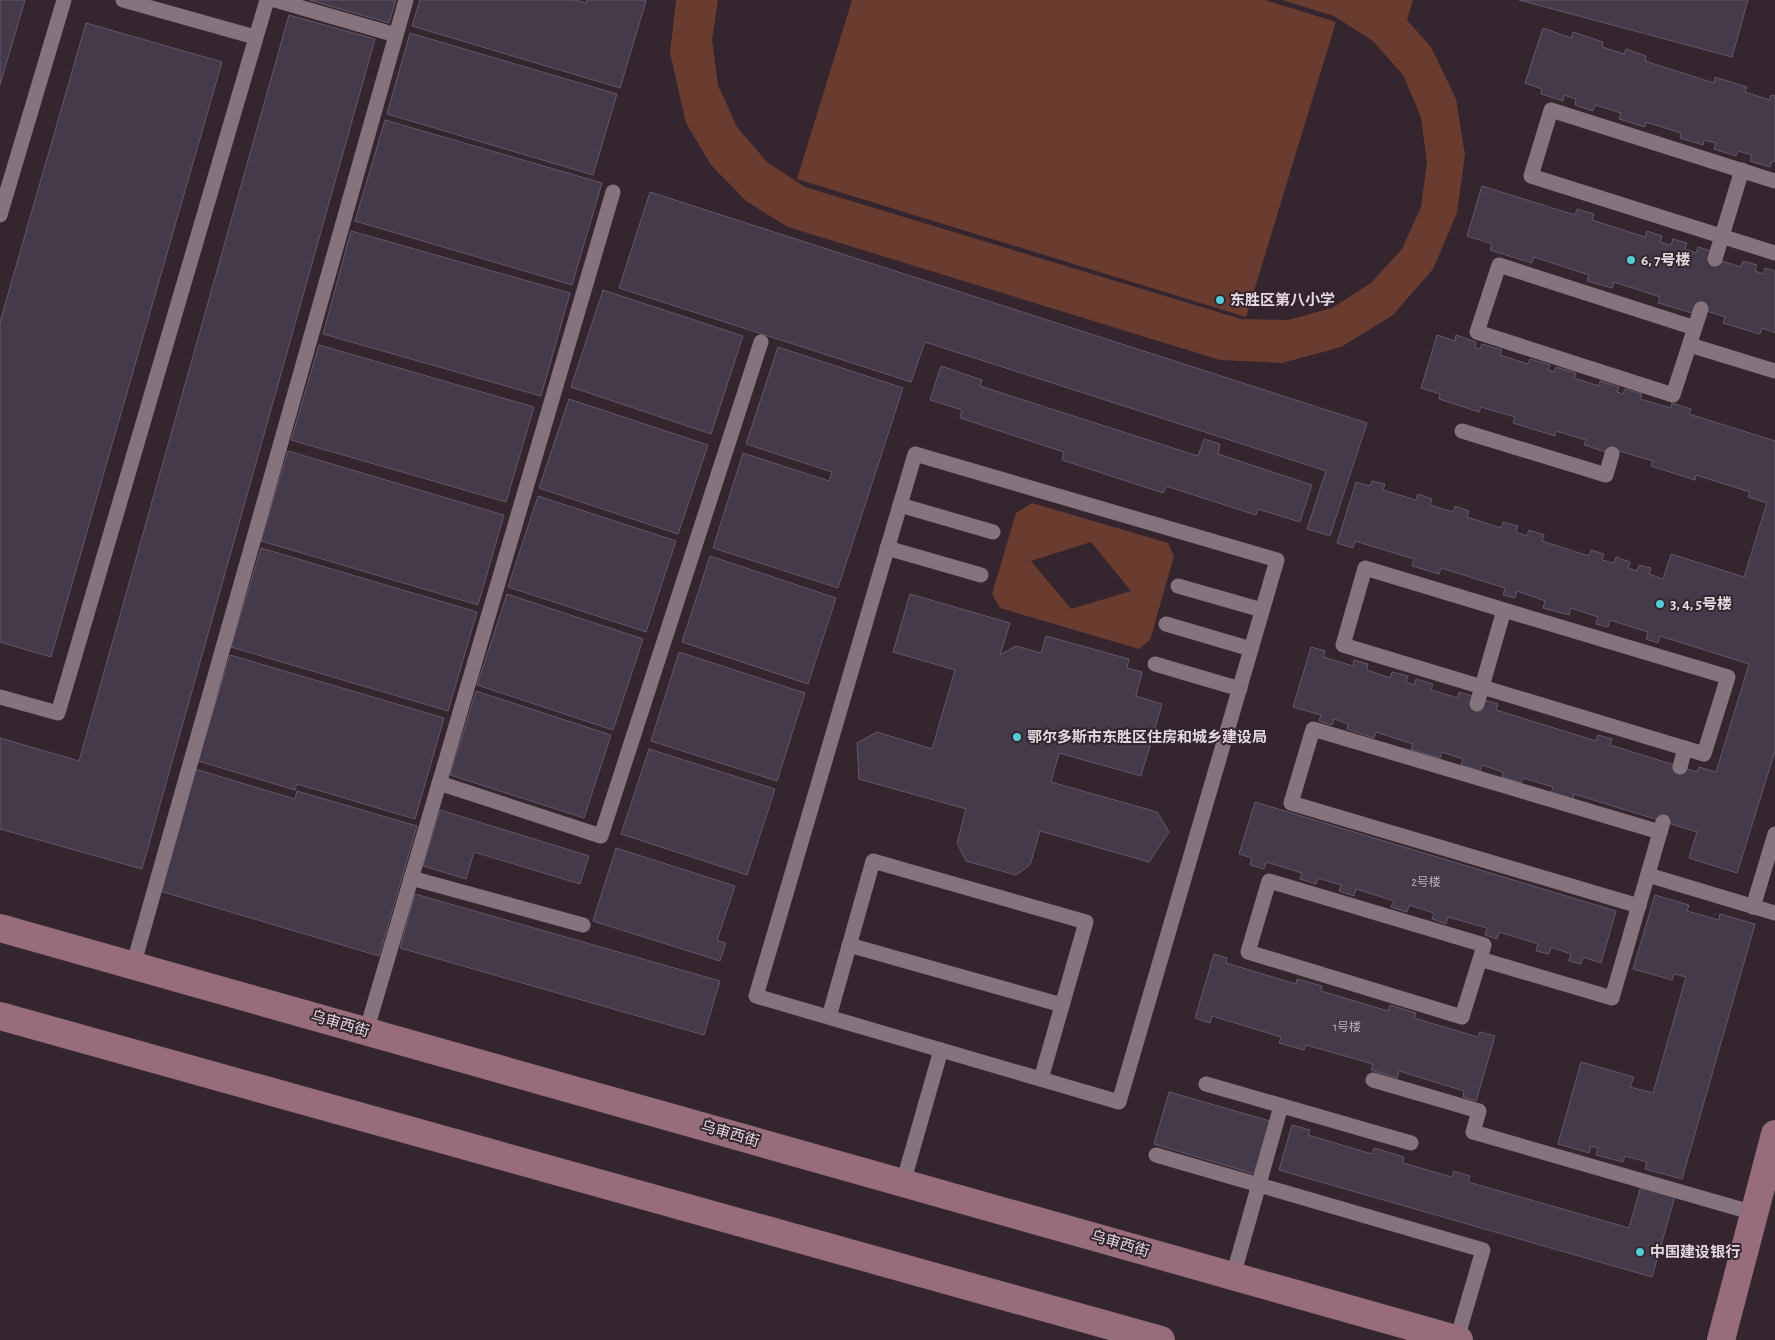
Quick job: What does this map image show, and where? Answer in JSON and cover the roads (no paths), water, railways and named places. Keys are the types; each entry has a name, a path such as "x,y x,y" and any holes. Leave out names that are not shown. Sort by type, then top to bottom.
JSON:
{"main road":[{"name":"乌审西街","path":"0,928 1458,1340"},
{"path":"0,1016 1161,1340"},
{"path":"1721,1340 1775,1134"}],"lane":[{"path":"0,215 64,0"},
{"path":"123,0 256,37"},
{"path":"0,697 58,713 266,0"},
{"path":"275,0 396,35"},
{"path":"133,966 406,0"},
{"path":"1775,181 1551,110 1531,176 1775,253"},
{"path":"1715,259 1742,170"},
{"path":"366,1032 613,192"},
{"path":"1695,328 1499,265 1477,332 1633,386 1674,395 1701,310"},
{"path":"439,784 601,836 760,342"},
{"path":"1690,345 1775,372"},
{"path":"1462,430 1606,475 1612,454"},
{"path":"914,454 1277,560 1119,1102 756,996 900,505 914,454"},
{"path":"900,505 993,532"},
{"path":"887,548 981,575"},
{"path":"1365,568 1504,610 1728,677 1704,754 1343,645 1365,568"},
{"path":"1178,586 1262,610"},
{"path":"1477,704 1504,610"},
{"path":"1166,624 1251,649"},
{"path":"1155,664 1240,689"},
{"path":"1480,959 1612,998 1639,906 1662,827 1459,765 1313,729 1291,803 1639,906"},
{"path":"1680,767 1685,748"},
{"path":"1753,907 1775,834"},
{"path":"829,1017 873,861 1086,922 1041,1079"},
{"path":"1648,875 1775,914"},
{"path":"411,878 583,925"},
{"path":"1269,881 1484,945 1480,959 1462,1017 1248,952 1269,881"},
{"path":"849,945 1062,1005"},
{"path":"903,1183 940,1050"},
{"path":"1373,1080 1479,1111 1473,1132 1754,1213"},
{"path":"1206,1084 1410,1143"},
{"path":"1233,1276 1281,1106"},
{"path":"1156,1155 1483,1250 1458,1340"}],"place":[{"name":"6, 7号楼","path":"1631,260"},
{"name":"东胜区第八小学","path":"1220,300"},
{"name":"3, 4, 5号楼","path":"1660,604"},
{"name":"鄂尔多斯市东胜区住房和城乡建设局","path":"1017,737"},
{"name":"中国建设银行","path":"1640,1252"}]}
